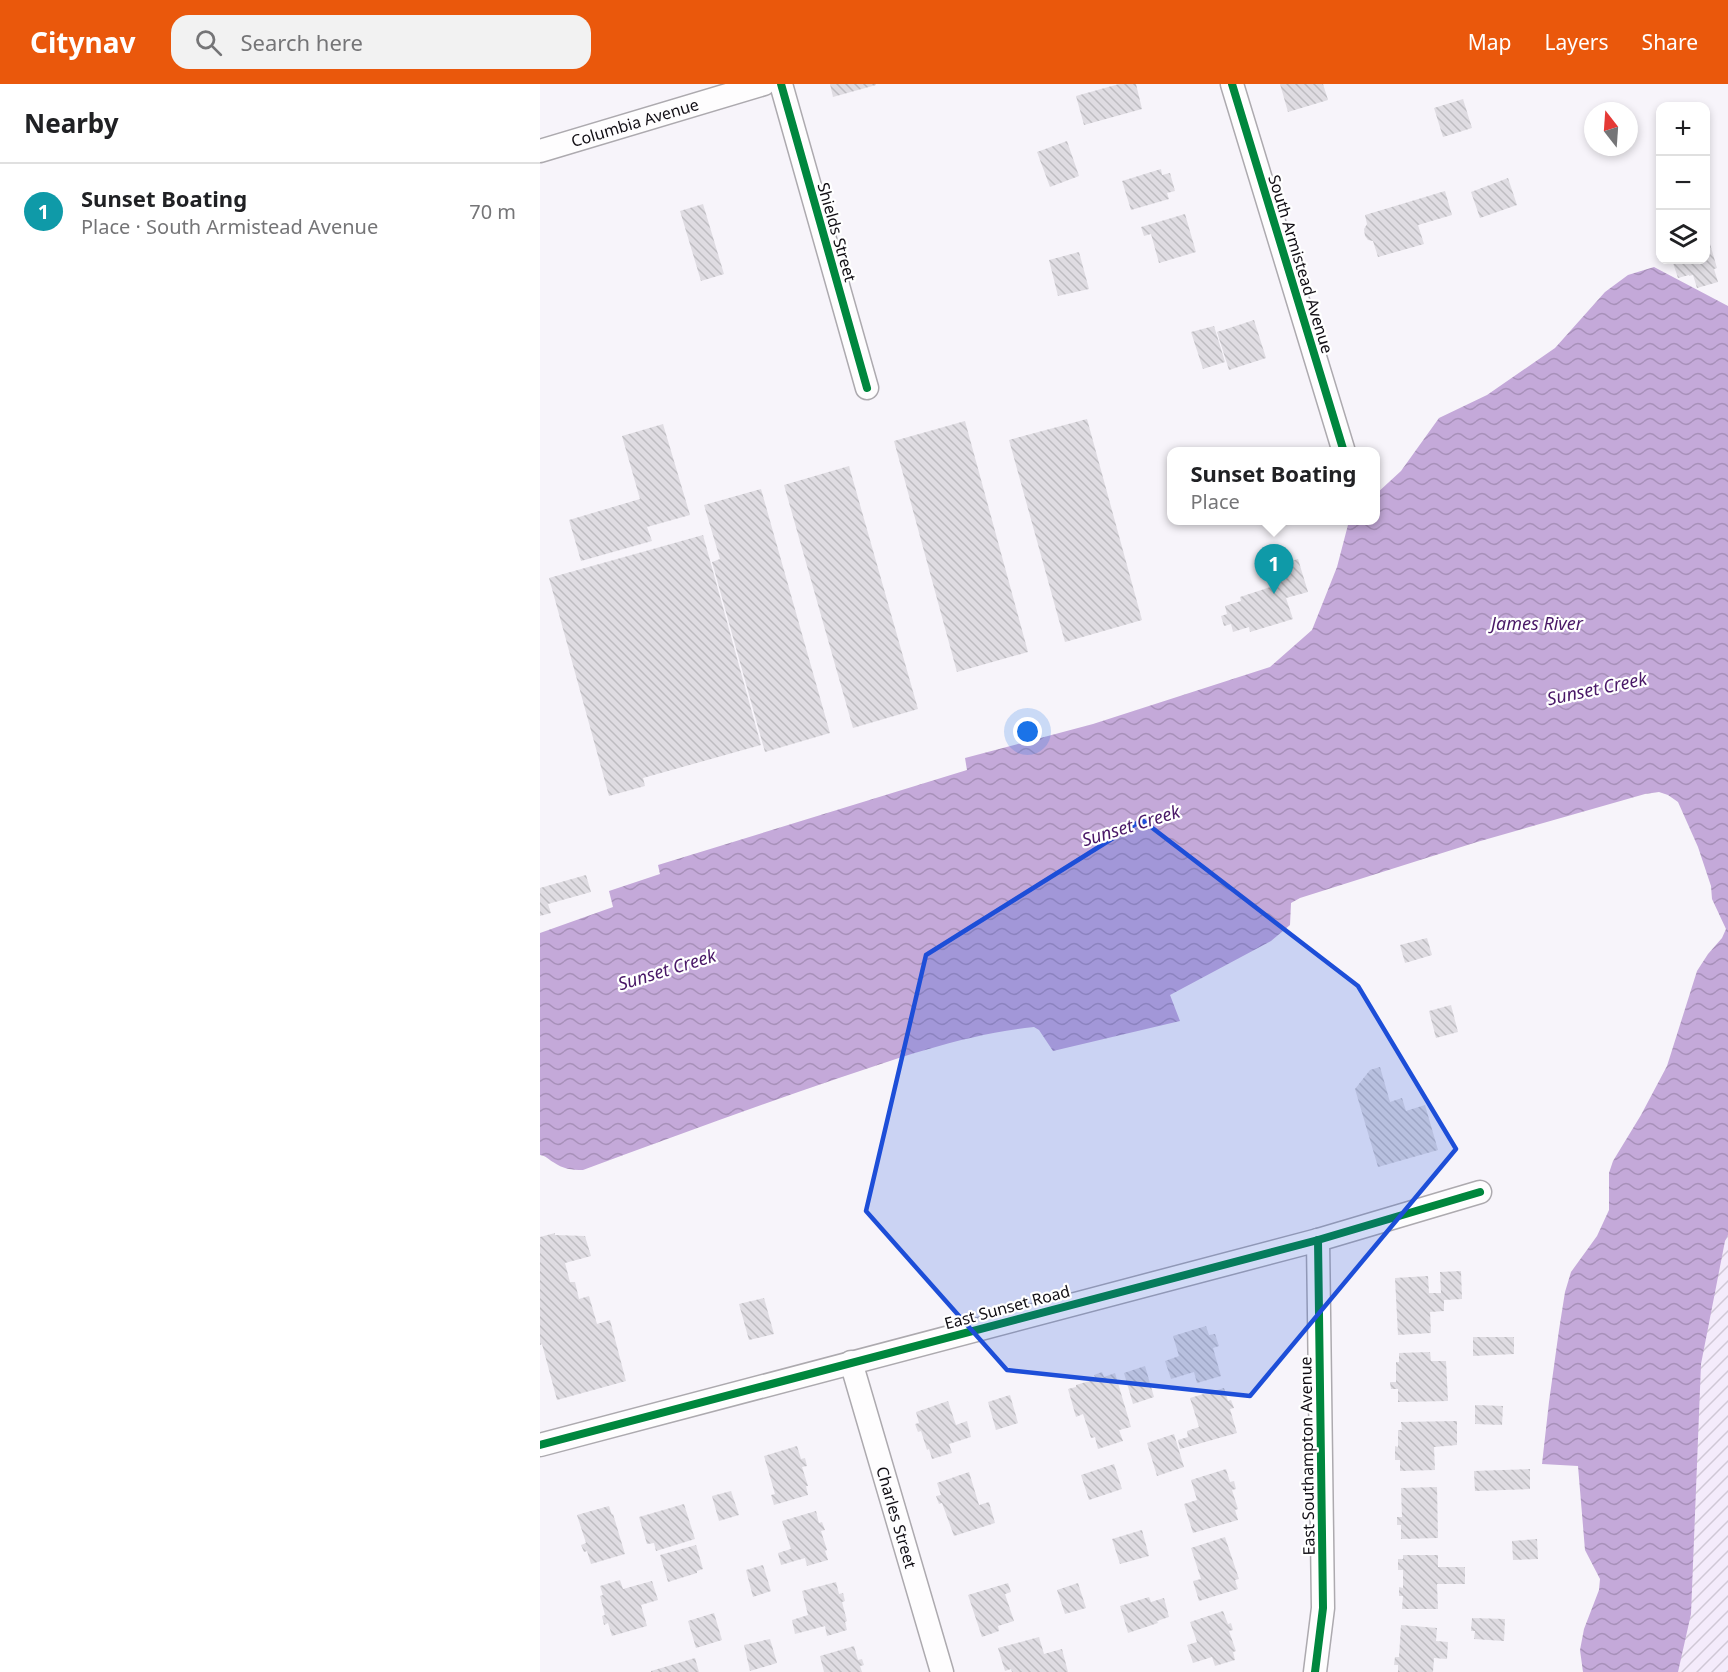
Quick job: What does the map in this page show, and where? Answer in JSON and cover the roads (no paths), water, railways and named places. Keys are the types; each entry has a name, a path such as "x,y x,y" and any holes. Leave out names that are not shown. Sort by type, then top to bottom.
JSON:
{"street":[{"name":"Columbia Avenue","path":"540,151 764,84"},
{"name":"Shields Street","path":"781,84 867,387"},
{"name":"South Armistead Avenue","path":"1232,84 1342,447"},
{"name":"East Sunset Road","path":"540,1445 1318,1240 1480,1192"},
{"name":"East Southampton Avenue","path":"1315,1672 1323,1608 1318,1240"},
{"name":"Charles Street","path":"851,1362 942,1672"}],"water":[{"name":"James River","path":"1654,267 1728,306 1728,1235 1701,1364 1691,1614 1678,1672 1583,1672 1580,1650 1584,1629 1599,1590 1600,1579 1585,1550 1578,1466 1542,1464 1559,1330 1565,1292 1571,1272 1597,1236 1609,1210 1609,1173 1613,1161 1667,1066 1697,971 1722,938 1726,929 1712,899 1711,886 1698,847 1678,802 1668,795 1659,792 1645,794 1477,842 1300,898 1291,903 1290,925 1271,941 1170,995 1180,1021 1053,1051 1039,1030 1034,1027 984,1035 934,1047 860,1071 583,1170 564,1168 540,1155 540,933 613,907 609,891 660,874 658,865 967,770 965,758 1093,724 1270,667 1312,630 1337,567 1348,525 1380,525 1380,490 1401,471 1439,418 1487,395 1555,348 1605,292 1628,275"}],"place":[{"name":"Sunset Boating","path":"1274,594"}],"water label":[{"name":"Sunset Creek","path":"1597,689"},
{"name":"Sunset Creek","path":"1131,826"},
{"name":"Sunset Creek","path":"667,970"}]}
